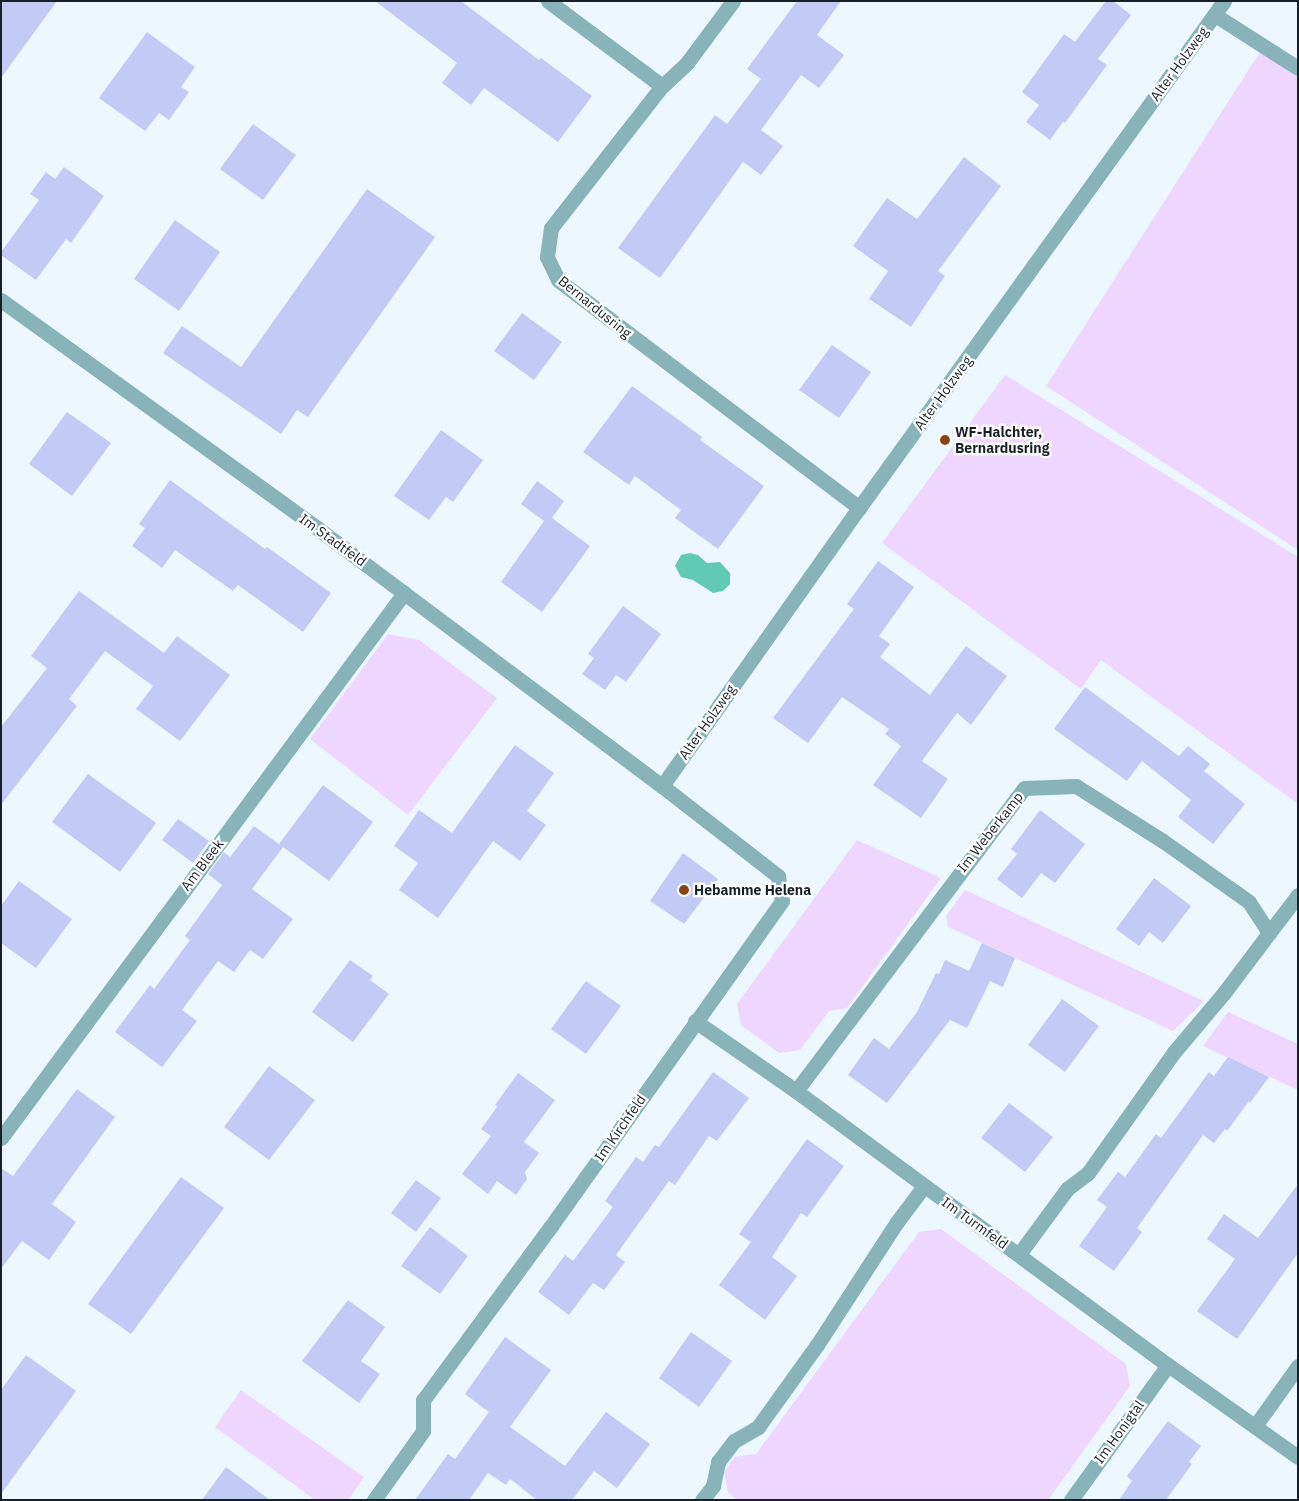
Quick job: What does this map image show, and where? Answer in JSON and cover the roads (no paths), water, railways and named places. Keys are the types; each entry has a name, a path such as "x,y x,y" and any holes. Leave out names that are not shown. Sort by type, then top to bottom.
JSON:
{"street":[{"path":"548,1 662,86"},
{"name":"Bernardusring","path":"733,1 687,63 662,86 551,228 547,257 558,280 859,508"},
{"name":"Alter Holzweg","path":"662,786 859,508 1224,1"},
{"path":"1215,15 1298,68"},
{"name":"Im Stadtfeld","path":"1,300 404,592 662,786"},
{"name":"Am Bleek","path":"1,1138 404,592"},
{"name":"Im Kirchfeld","path":"374,1500 423,1431 423,1400 551,1226 782,901 778,876 662,786"},
{"name":"Im Weberkamp","path":"796,1091 1024,788 1076,786 1163,841 1249,902 1269,933"},
{"path":"1018,1254 1068,1189 1088,1173 1174,1052 1223,994 1298,895"},
{"name":"Im Turmfeld","path":"695,1021 796,1091 1168,1365 1298,1457"},
{"path":"702,1500 713,1486 718,1462 734,1442 758,1427 817,1345 897,1222 924,1186"},
{"name":"Im Honigtal","path":"1070,1500 1168,1365"},
{"path":"1255,1426 1298,1366"}],"place":[{"name":"WF-Halchter, Bernardusring","path":"945,440"},
{"name":"Hebamme Helena","path":"684,890"}]}
